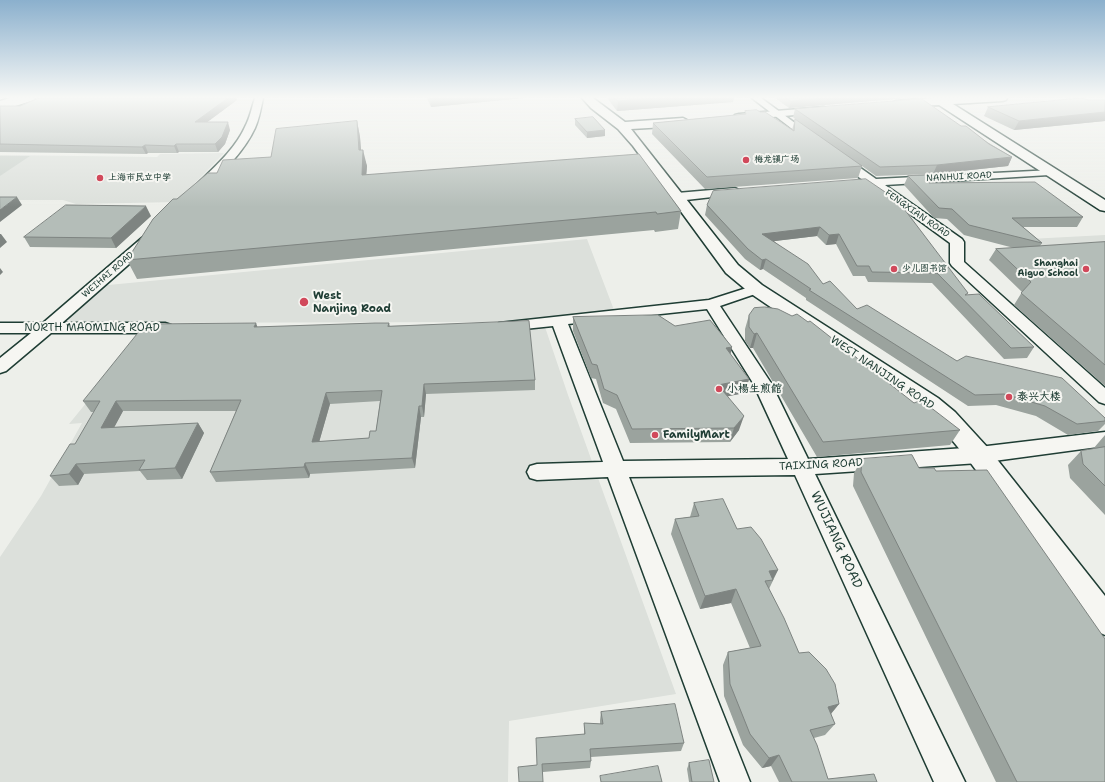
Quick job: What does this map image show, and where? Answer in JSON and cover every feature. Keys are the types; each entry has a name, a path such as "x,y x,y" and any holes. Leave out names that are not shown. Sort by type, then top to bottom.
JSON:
{"main road":[{"name":"WEST NANJING ROAD","path":"629,134 732,269 756,289 930,404 947,418 979,455 1105,620"},
{"path":"991,134 1105,207"}],"street":[{"path":"186,202 226,162 246,134"},
{"name":"FENGXIAN ROAD","path":"806,134 957,242 957,263 1105,398"},
{"name":"NANHUI ROAD","path":"857,184 1049,172"},
{"path":"677,197 747,192"},
{"name":"WEIHAI ROAD","path":"0,367 46,329 159,229"},
{"path":"491,326 559,321 711,304 756,289"},
{"name":"WUJIANG ROAD","path":"711,304 762,383 950,782"},
{"path":"559,321 735,782"},
{"name":"NORTH MAOMING ROAD","path":"0,328 182,328"},
{"name":"TAIXING ROAD","path":"537,472 616,469 802,467 979,455 1105,440"}],"shaded area":[{"name":"上海市民立中学","path":"224,153 177,202 76,204 63,200 0,200 0,155 157,157 160,154"},
{"path":"0,156 30,156 0,176"},
{"name":"Shanghai Aiguo School","path":"1105,235 1105,298 1029,239"},
{"path":"587,239 614,310 500,322 73,323 67,319 69,313 98,286"},
{"path":"545,327 676,694 509,721 508,782 0,782 0,557 41,496 82,423 69,424 145,331"}],"building":[{"path":"0,134 223,134 215,144 176,144 174,146 145,145 142,147 0,144"},
{"path":"275,134 358,134 359,150 363,150 362,175 639,154 681,211 657,214 656,212 127,260 153,219 173,199 177,199 208,173 217,173 223,160 271,157"},
{"name":"梅龙镇广场","path":"664,134 817,134 862,166 707,177"},
{"path":"832,134 977,134 989,144 1012,157 937,165 880,167"},
{"path":"928,175 929,183 1035,182 1083,217 1012,218 1042,243 969,225 952,209 939,208 908,176"},
{"path":"866,179 913,211 905,210 968,293 965,295 979,294 1034,347 1011,348 937,273 872,272 869,266 857,266 839,234 829,235 820,227 762,234 808,264 823,284 830,281 857,309 867,305 957,361 966,356 1062,378 1105,418 1105,421 1077,424 1045,406 1004,394 975,395 809,290 811,289 766,259 762,260 748,249 707,205 713,191"},
{"path":"0,197 17,197 0,210"},
{"path":"66,205 146,206 111,238 24,237"},
{"path":"1105,242 1105,365 1021,293 1031,282 996,249"},
{"path":"765,307 778,309 792,316 797,314 808,322 810,321 914,403 921,400 960,430 823,442 757,333 754,334 749,327 749,315 754,308"},
{"path":"658,315 675,326 710,320 732,347 726,348 749,379 718,385 744,416 734,428 632,429 617,395 604,389 597,365 592,364 573,317"},
{"path":"529,321 535,380 424,384 422,406 419,406 412,458 305,463 304,467 210,472 241,400 116,401 101,428 198,423 175,468 139,470 145,460 76,464 69,474 50,476 70,444 75,444 100,401 83,401 145,324 256,323 254,327 389,323 388,326","holes":["382,391 376,431 370,431 369,438 312,442 326,393"]},
{"path":"1105,447 1105,486 1083,464 1081,451"},
{"path":"912,455 919,468 934,468 936,471 987,470 1105,639 1105,782 1017,782 861,472 862,459"},
{"path":"723,499 737,529 751,527 761,539 778,570 769,571 773,580 765,581 784,618 799,653 809,652 826,669 835,684 839,704 828,707 835,724 810,730 817,745 828,779 874,774 877,782 792,782 779,755 769,758 750,734 730,684 728,652 761,646 736,589 705,596 675,519 699,516 694,503"},
{"path":"675,704 684,743 590,749 591,761 542,764 543,782 519,782 518,767 537,765 536,738 585,734 584,723 603,724 601,712"},
{"path":"709,760 714,782 692,782 689,763"},
{"path":"658,766 662,782 601,782 600,776"}],"place":[{"name":"梅龙镇广场","path":"746,160"},
{"name":"上海市民立中学","path":"100,178"},
{"name":"少儿图书馆","path":"894,269"},
{"name":"Shanghai Aiguo School","path":"1086,269"},
{"name":"West Nanjing Road","path":"304,302"},
{"name":"小楊生煎館","path":"719,389"},
{"name":"泰兴大楼","path":"1009,397"},
{"name":"FamilyMart","path":"655,435"}]}
